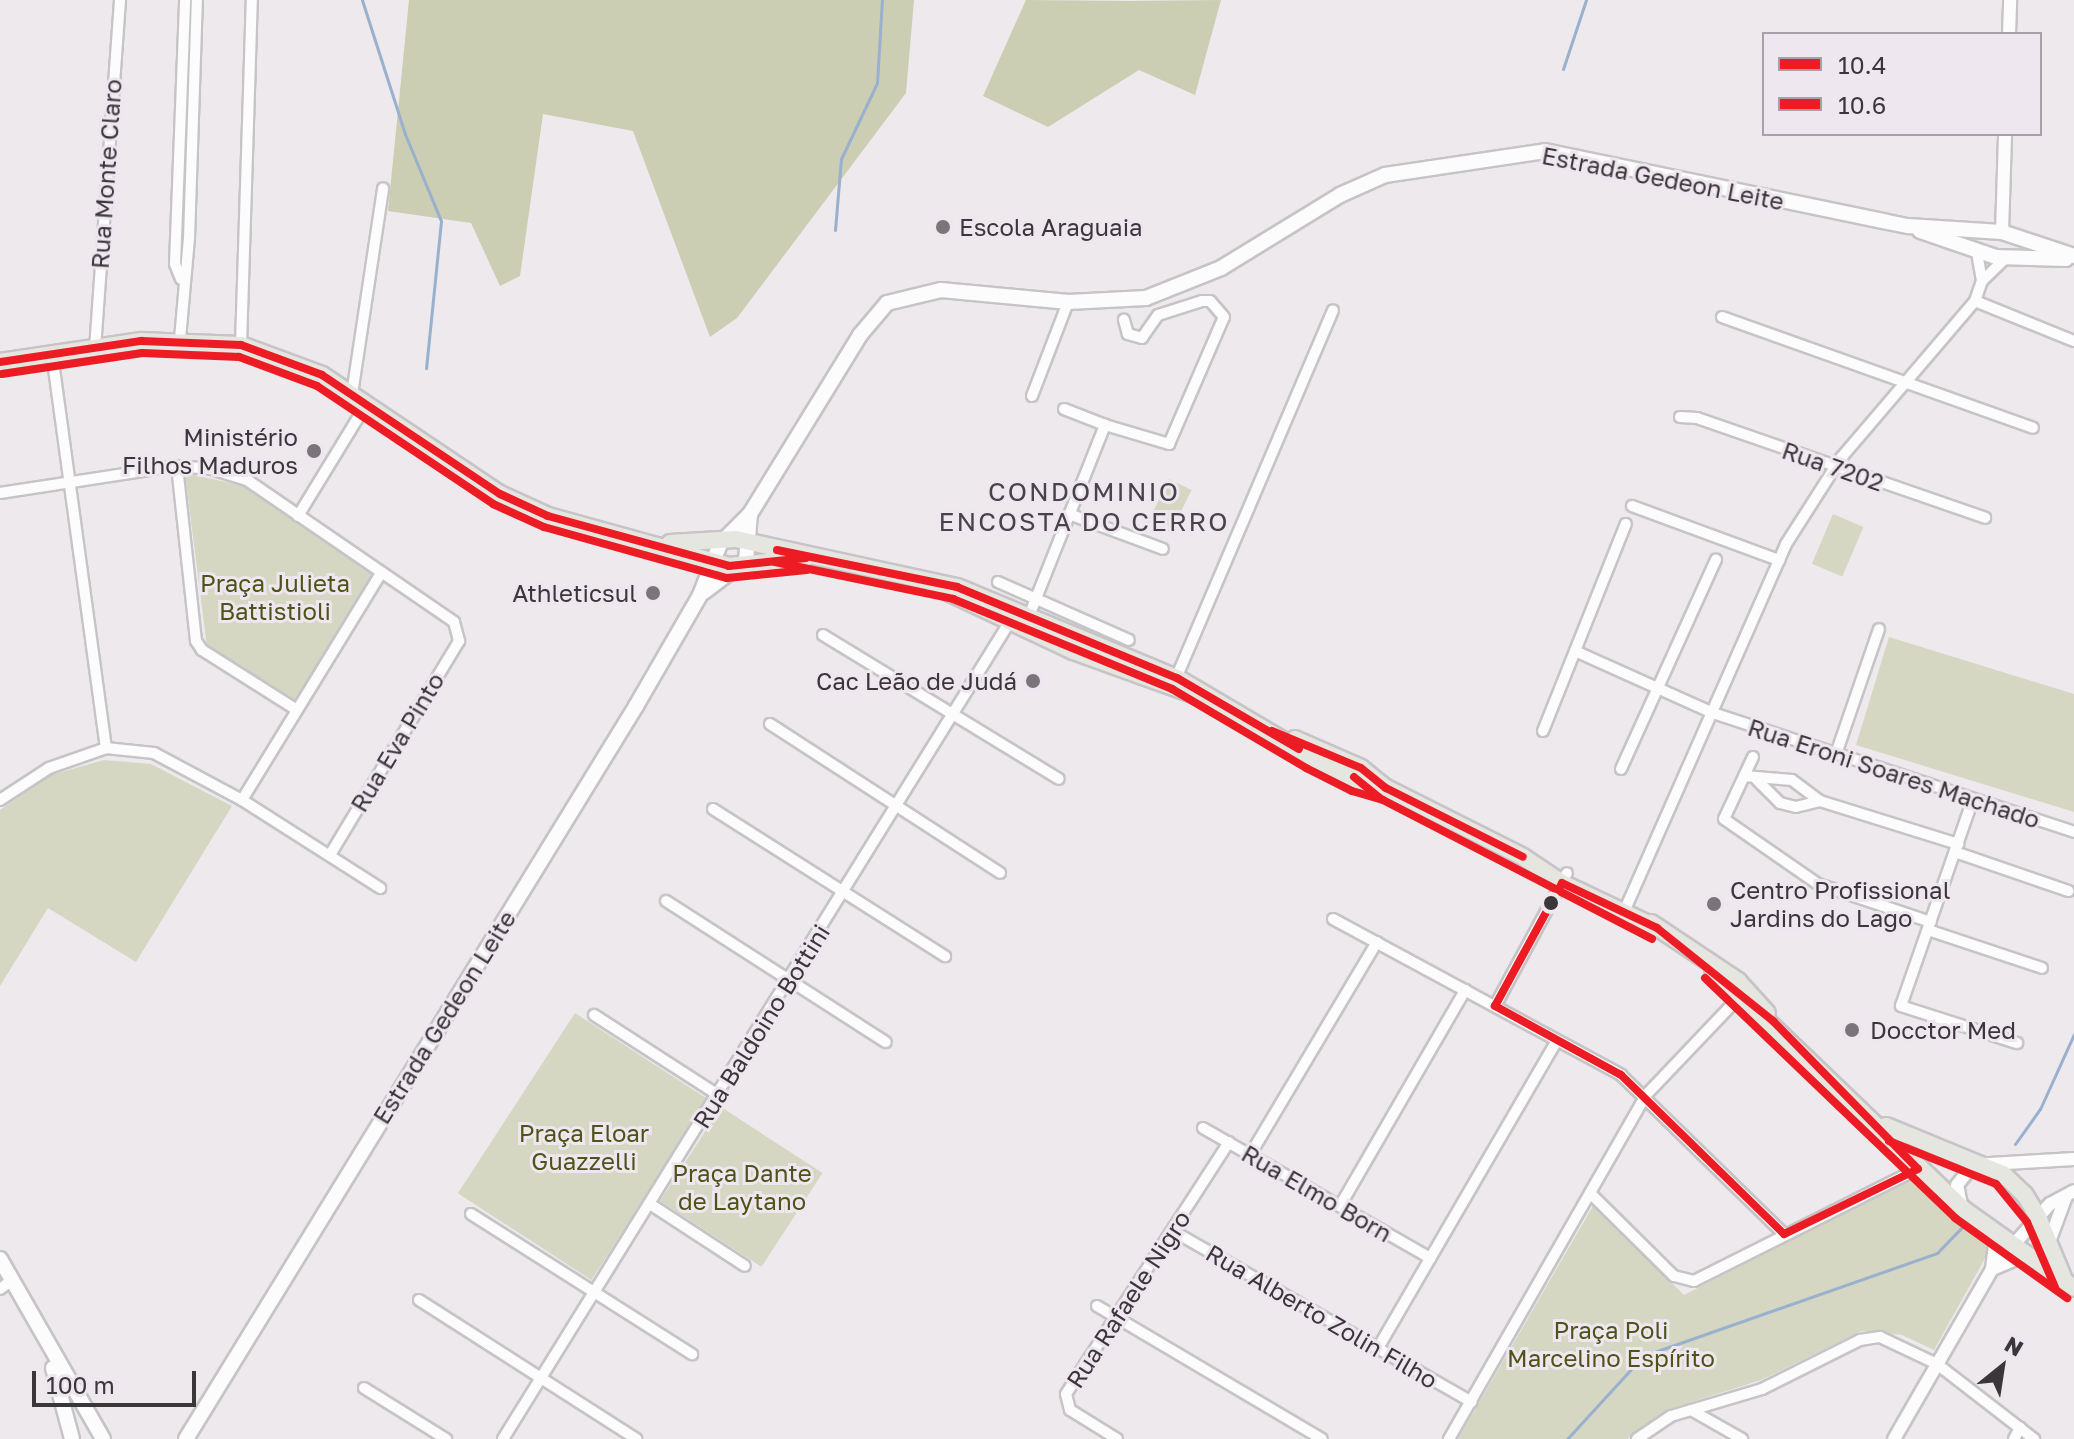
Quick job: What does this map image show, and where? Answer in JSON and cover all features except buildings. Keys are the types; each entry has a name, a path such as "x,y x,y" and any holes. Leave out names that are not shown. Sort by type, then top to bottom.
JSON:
{"main road":[{"name":"Estrada Gedeon Leite","path":"186,1439 700,595 725,539 750,514 860,335 887,303 941,290 1068,302 1122,303 1169,292 1221,268 1340,195 1385,175 1545,151 1908,226 2002,232 2074,258"},
{"name":"Estrada Gedeon Leite","path":"1908,226 1977,253 2007,257 2074,258"},
{"path":"1977,253 1976,240 1982,229"},
{"path":"2007,257 2016,238"},
{"path":"0,362 180,339 241,345 322,375 500,494 585,527 661,544 740,567 806,558"},
{"name":"Estrada Gedeon Leite","path":"700,595 740,567 749,542 750,514"},
{"path":"661,544 725,539 749,542 806,558 889,570 928,582 1174,683 1314,751 1356,780 1386,788 1626,909 1657,928 1743,993 1874,1120 1918,1169 2017,1252 2070,1285"},
{"path":"1874,1120 1917,1143 1979,1163 2014,1185 2038,1217 2049,1249 2070,1285"},
{"path":"0,1259 6,1284 48,1348 100,1439"},
{"path":"48,1348 72,1439"}],"street":[{"name":"Rua Monte Claro","path":"95,349 120,0"},
{"path":"181,279 175,264 185,0"},
{"path":"180,339 181,279 189,238 197,0"},
{"path":"241,345 252,0"},
{"path":"2009,32 2010,0"},
{"path":"180,108 195,110"},
{"path":"2002,232 2005,136"},
{"path":"352,394 383,188"},
{"path":"1977,253 1982,281"},
{"path":"1626,909 1779,560 1807,504 1975,301 1982,281 2007,257"},
{"path":"1064,409 1169,444 1224,317 1210,301 1202,301 1158,315 1142,338 1128,334 1124,320"},
{"path":"1975,301 2074,341"},
{"path":"1032,396 1068,302"},
{"path":"1174,683 1333,311"},
{"path":"1722,317 2033,428"},
{"path":"52,354 106,748"},
{"path":"298,516 367,403"},
{"name":"Rua 7202","path":"1680,417 1697,418 1985,518"},
{"name":"Rua Baldoino Bottini","path":"503,1439 954,718 1019,617 1036,598 1105,425"},
{"path":"177,466 196,641 202,650 297,710"},
{"path":"0,493 177,466 247,480 381,573 242,800"},
{"path":"1632,506 1779,560"},
{"path":"1069,514 1163,549"},
{"path":"1543,731 1626,524"},
{"path":"1621,769 1716,560"},
{"name":"Rua Eva Pinto","path":"331,853 459,641 460,630 381,573"},
{"path":"998,582 1129,640"},
{"path":"1836,754 1879,629"},
{"path":"823,635 954,718 1059,779"},
{"name":"Rua Eroni Soares Machado","path":"1575,651 1713,713 2074,832"},
{"path":"770,724 1000,873"},
{"path":"0,800 49,768 106,748 154,753 331,853 380,888"},
{"path":"1753,757 1724,819 1818,884 2042,968"},
{"path":"1744,776 1757,780 1792,780 1820,801 2068,891"},
{"path":"1757,780 1780,803 1796,807 1820,801"},
{"path":"1973,799 1901,1006 2017,1043"},
{"path":"713,809 945,956"},
{"path":"1495,1006 1565,878"},
{"path":"666,901 886,1042"},
{"path":"1333,919 1557,1040 1646,1095 1784,1234"},
{"path":"1250,1155 1377,942"},
{"path":"1340,1206 1465,990"},
{"path":"1449,1439 1646,1095 1743,993"},
{"path":"594,1015 718,1095"},
{"path":"1378,1348 1557,1040"},
{"name":"Rua Elmo Born","path":"1203,1128 1430,1258"},
{"name":"Rua Rafaele Nigro","path":"1117,1439 1064,1403 1114,1317 1229,1142"},
{"path":"1963,1209 1957,1185 1965,1170 1979,1163 2074,1159"},
{"path":"1590,1193 1684,1281 1918,1169"},
{"path":"1992,1269 2017,1252 2038,1217 2071,1192"},
{"path":"2049,1249 2050,1230 2071,1192"},
{"path":"650,1204 745,1266"},
{"path":"471,1214 596,1290 692,1354"},
{"name":"Rua Alberto Zolin Filho","path":"1173,1231 1471,1402"},
{"path":"1894,1439 1992,1269 1996,1235"},
{"path":"419,1300 636,1439"},
{"path":"1097,1306 1322,1439"},
{"path":"1637,1439 1671,1416 1762,1389 1860,1340 1880,1337 1937,1364 2034,1439"},
{"path":"364,1388 446,1439"},
{"path":"1691,1410 1742,1439"},
{"path":"2014,1439 2020,1428"}],"green space":[{"path":"409,0 914,0 906,93 737,318 710,337 633,131 543,114 520,276 500,286 471,223 388,211"},
{"path":"1026,0 1221,0 1195,95 1139,70 1048,127 983,96"},
{"name":"Praça Julieta Battistioli","path":"185,473 244,486 375,576 295,702 207,647"},
{"path":"1169,479 1191,490 1170,533 1148,522"},
{"path":"1833,514 1863,527 1842,577 1812,564"},
{"path":"1889,637 2074,694 2074,812 1856,745"},
{"path":"104,760 151,764 232,806 136,962 48,908 0,986 0,810 51,775"},
{"name":"Praça Eloar Guazzelli","path":"575,1013 708,1100 591,1280 458,1193"},
{"name":"Praça Dante de Laytano","path":"721,1107 822,1173 761,1267 660,1201"},
{"name":"Praça Poli Marcelino Espírito","path":"1919,1175 1983,1228 1988,1253 1934,1350 1902,1335 1861,1331 1761,1380 1666,1410 1627,1439 1458,1439 1593,1206 1684,1295"}],"waterway":[{"path":"362,0 405,134 441,221 426,368"},
{"path":"835,230 841,159 877,83 882,0"},
{"path":"1563,69 1586,0"},
{"path":"2015,1144 2040,1109 2074,1034"},
{"path":"1567,1439 1643,1356 1937,1253 1962,1227"}],"transit line":[{"name":"10.4","path":"0,362 141,341 241,345 322,375 500,494 548,516 729,566 806,558"},
{"name":"10.6","path":"2,374 142,353 239,357 317,386 493,504 544,527 727,578 807,570"},
{"name":"10.4","path":"777,550 957,587 1177,678 1299,749"},
{"name":"10.6","path":"775,562 953,599 1172,689 1306,768 1352,791 1383,800"},
{"name":"10.4","path":"1272,731 1361,768 1386,788 1523,857"},
{"name":"10.6","path":"1354,777 1381,799 1652,939"},
{"name":"10.4","path":"1562,883 1657,928 1773,1021 1918,1169 1784,1234 1621,1075 1495,1006 1562,883"},
{"name":"10.6","path":"1705,978 1955,1218 2067,1298"},
{"name":"10.6","path":"1889,1141 1996,1184 2027,1222 2055,1287"}],"place":[{"name":"Escola Araguaia","path":"943,227"},
{"name":"Ministério Filhos Maduros","path":"314,451"},
{"name":"Athleticsul","path":"653,593"},
{"name":"Cac Leão de Judá","path":"1033,681"},
{"name":"Centro Profissional Jardins do Lago","path":"1714,904"},
{"name":"Docctor Med","path":"1852,1030"}],"district":[{"name":"CONDOMINIO ENCOSTA DO CERRO","path":"1084,507"}]}
